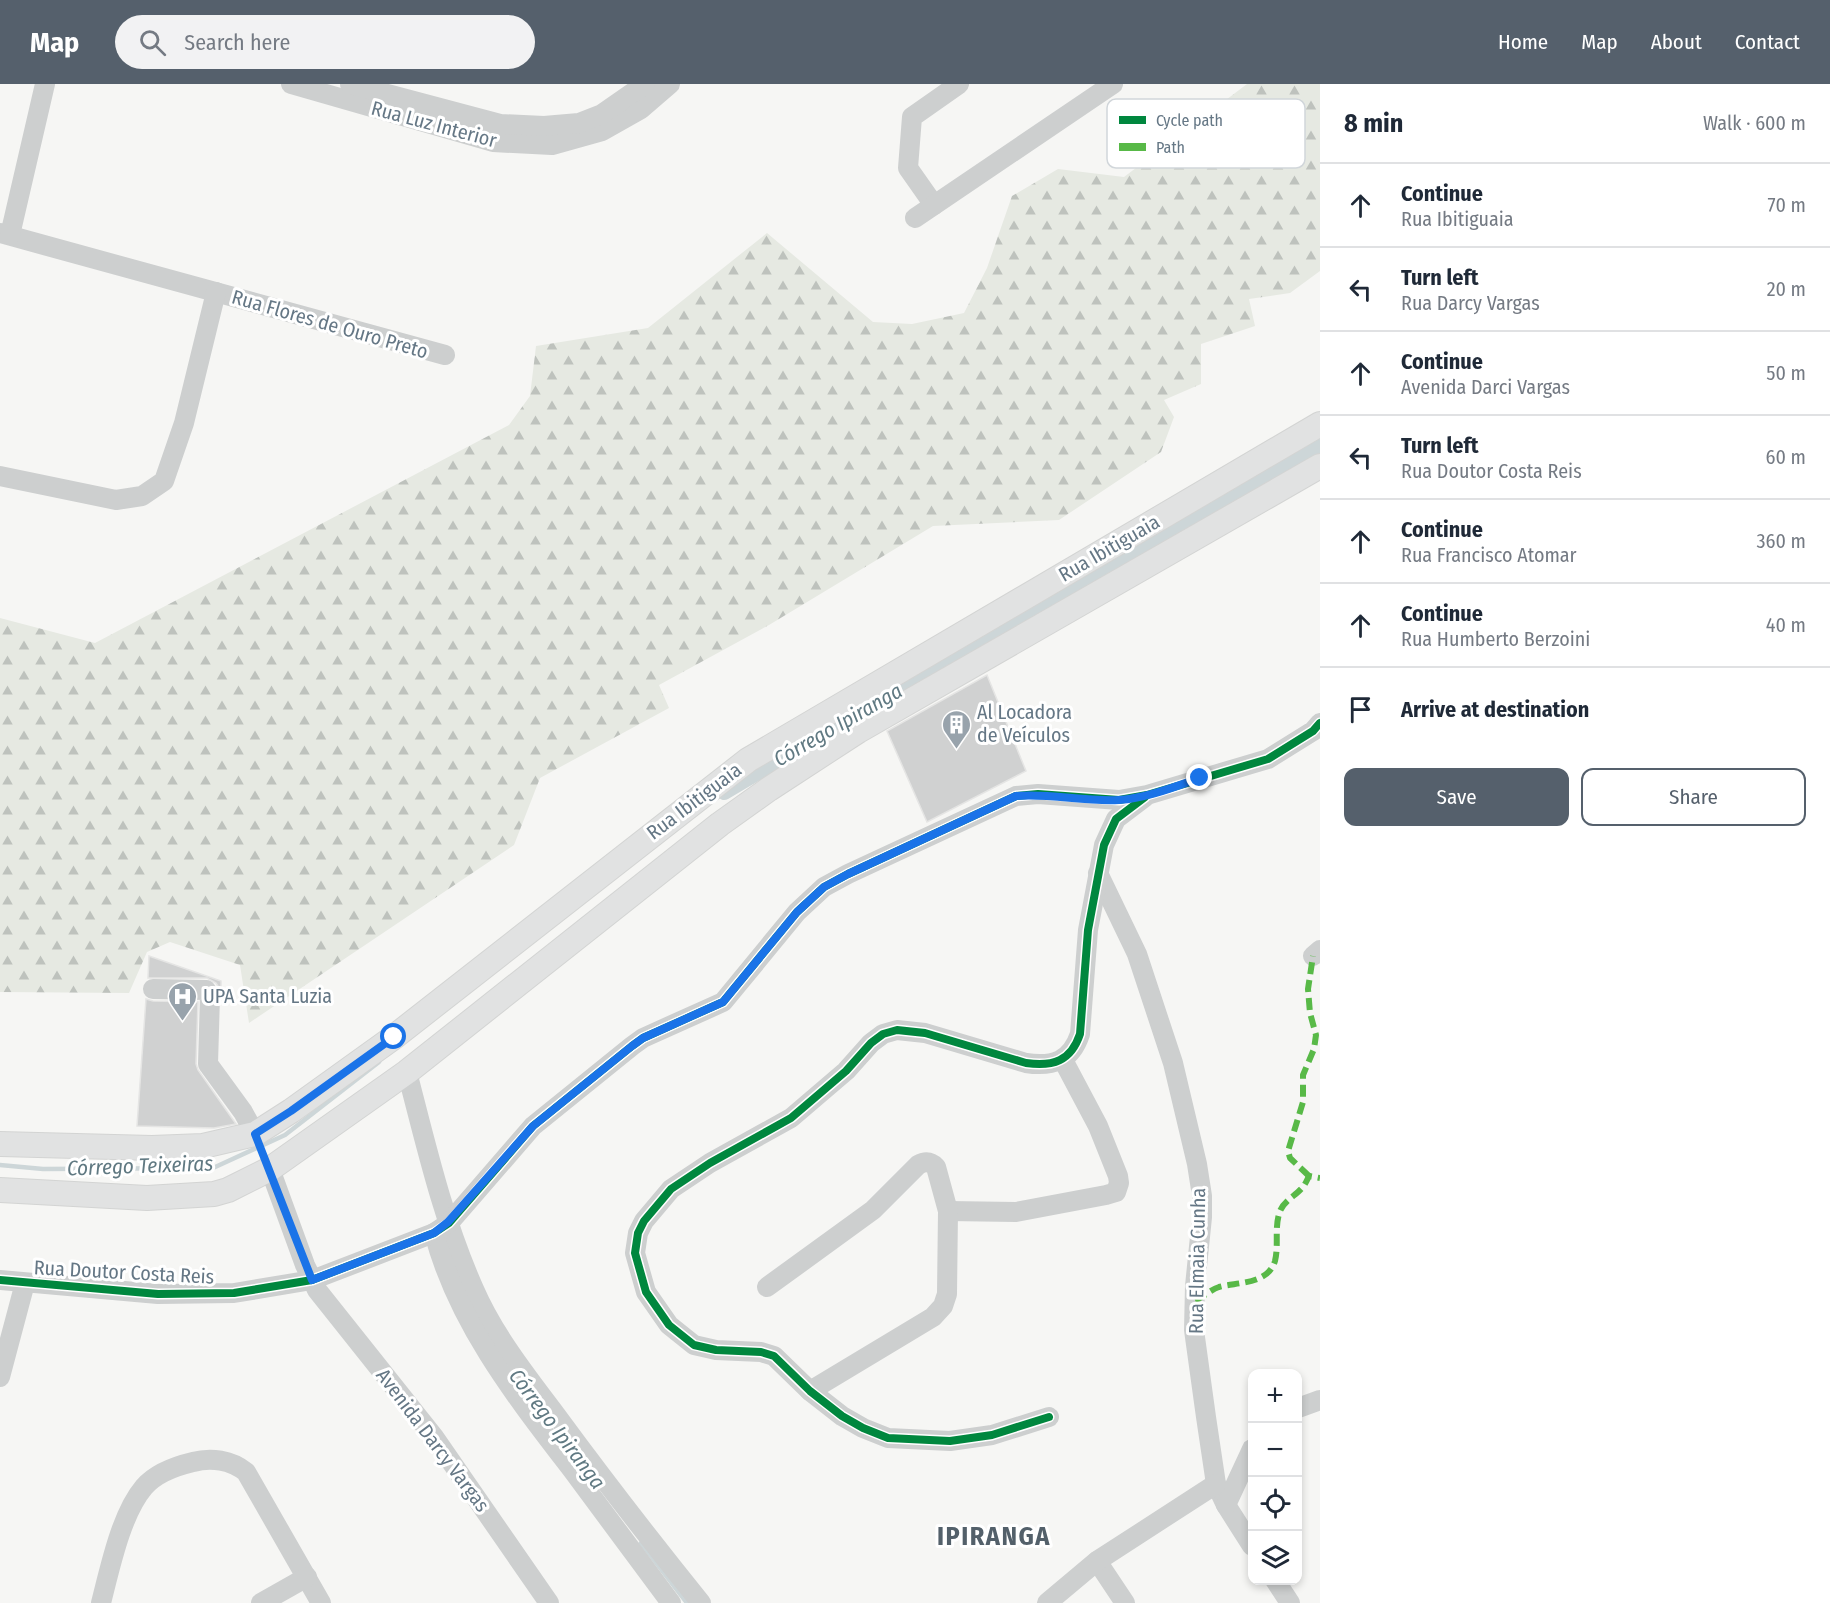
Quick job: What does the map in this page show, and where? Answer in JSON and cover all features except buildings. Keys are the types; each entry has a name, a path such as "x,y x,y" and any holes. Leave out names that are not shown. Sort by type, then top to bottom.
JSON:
{"main road":[{"name":"Rua Ibitiguaia","path":"259,1144 291,1111 394,1037 748,760 863,696 1320,424"},
{"name":"Rua Ibitiguaia","path":"259,1144 407,1072 720,824 877,718 1320,466"},
{"path":"0,1144 152,1148 259,1144"},
{"path":"0,1190 147,1198 214,1194 228,1190 259,1144"}],"street":[{"path":"5,234 45,84"},
{"name":"Rua Luz Interior","path":"291,84 493,142 552,145 602,132 640,109 670,84"},
{"name":"Rua Luz Interior","path":"350,84 500,124 544,126 579,123 602,114 645,84"},
{"path":"934,205 909,168 912,117 959,84"},
{"path":"915,218 1113,84"},
{"name":"Rua Flores de Ouro Preto","path":"5,234 445,355"},
{"name":"Rua Flores de Ouro Preto","path":"0,476 116,500 142,496 164,481 184,423 216,292"},
{"path":"863,696 877,718"},
{"path":"441,1228 533,1126 614,1060 643,1038 723,1002 797,912 824,887 1016,796 1038,794 1119,800 1147,795 1268,759 1313,731 1320,723"},
{"path":"1049,1417 992,1435 950,1441 888,1438 862,1428 842,1416 810,1391 774,1356 760,1352 716,1350 694,1345 669,1325 646,1292 635,1253 638,1233 644,1221 670,1189 710,1163 791,1118 846,1071 871,1043 884,1034 897,1030 925,1033 1026,1063 1041,1065 1063,1060 1076,1047 1080,1034 1088,930 1104,845 1116,819 1147,795"},
{"name":"Rua Elmaia Cunha","path":"1098,873 1137,954 1173,1063 1197,1164 1202,1196 1202,1217 1195,1286 1194,1330 1215,1484 1248,1540"},
{"name":"Avenida Darcy Vargas","path":"153,989 206,990 210,996 208,1064 259,1144 305,1265 317,1290 435,1437 549,1603"},
{"path":"948,1211 1016,1212 1077,1202 1116,1192 1119,1183 1118,1176 1098,1126 1063,1060"},
{"path":"407,1072 431,1166 451,1286 475,1334 527,1410 671,1603"},
{"path":"219,1099 259,1144"},
{"path":"766,1287 873,1210 918,1165 924,1162 936,1167 948,1211 947,1294 943,1306 933,1317 810,1391"},
{"path":"441,1228 506,1348 609,1488 700,1603"},
{"name":"Rua Doutor Costa Reis","path":"0,1280 158,1294 234,1293 312,1280 441,1228"},
{"path":"0,1377 25,1283"},
{"path":"1226,1505 1248,1458"},
{"path":"100,1603 127,1513 145,1485 173,1467 199,1460 226,1461 246,1472 321,1603"},
{"path":"1047,1603 1097,1562 1215,1484"},
{"path":"1097,1562 1125,1603"},
{"path":"261,1603 307,1576"},
{"path":"1278,1585 1290,1603"}],"green space":[{"path":"1247,84 1320,84 1320,271 1290,293 1249,299 1255,326 1201,344 1201,384 1164,400 1174,417 1161,452 1059,520 933,526 769,625 659,685 669,708 540,778 514,845 249,1023 240,965 170,942 147,952 129,993 0,992 0,618 95,643 509,425 530,396 536,346 648,328 767,233 873,322 912,324 964,313 987,268 1012,196 1058,169 1124,177 1136,168 1305,168 1305,99 1227,99"}],"waterway":[{"name":"Córrego Ipiranga","path":"724,792 1055,598 1320,447"},
{"name":"Córrego Teixeiras","path":"0,1165 43,1169 213,1168 285,1135 379,1062"},
{"name":"Córrego Ipiranga","path":"641,1543 687,1603"}],"marked path":[{"path":"1309,1176 1290,1158 1288,1151 1303,1102 1303,1075 1314,1049 1316,1035 1310,1013 1308,989 1313,956"},
{"path":"1195,1300 1219,1287 1251,1281 1266,1274 1275,1261 1277,1223 1282,1207 1303,1187 1309,1176 1320,1178"}],"cycle path":[{"path":"0,1280 158,1294 234,1293 312,1280 434,1233 449,1223 533,1126 632,1046 643,1038 723,1002 797,912 824,887 1016,796 1038,794 1119,800 1147,795 1268,759 1313,731 1320,723"},
{"path":"1049,1417 992,1435 950,1441 888,1438 863,1428 842,1416 810,1391 774,1356 761,1352 716,1350 694,1345 669,1325 646,1292 635,1253 638,1233 644,1221 671,1189 710,1163 791,1118 846,1071 871,1043 883,1034 897,1030 925,1033 1026,1063 1053,1063 1066,1056 1072,1050 1080,1034 1088,930 1104,845 1116,819 1145,797"}],"place":[{"name":"Al Locadora de Veículos","path":"956,750"},
{"name":"UPA Santa Luzia","path":"182,1022"}],"district":[{"name":"IPIRANGA","path":"994,1536"}],"route":[{"path":"394,1037 255,1134 312,1280 434,1233 448,1222 533,1126 632,1046 643,1038 723,1002 797,912 824,887 1016,796 1038,794 1119,800 1147,795 1200,778"}]}
